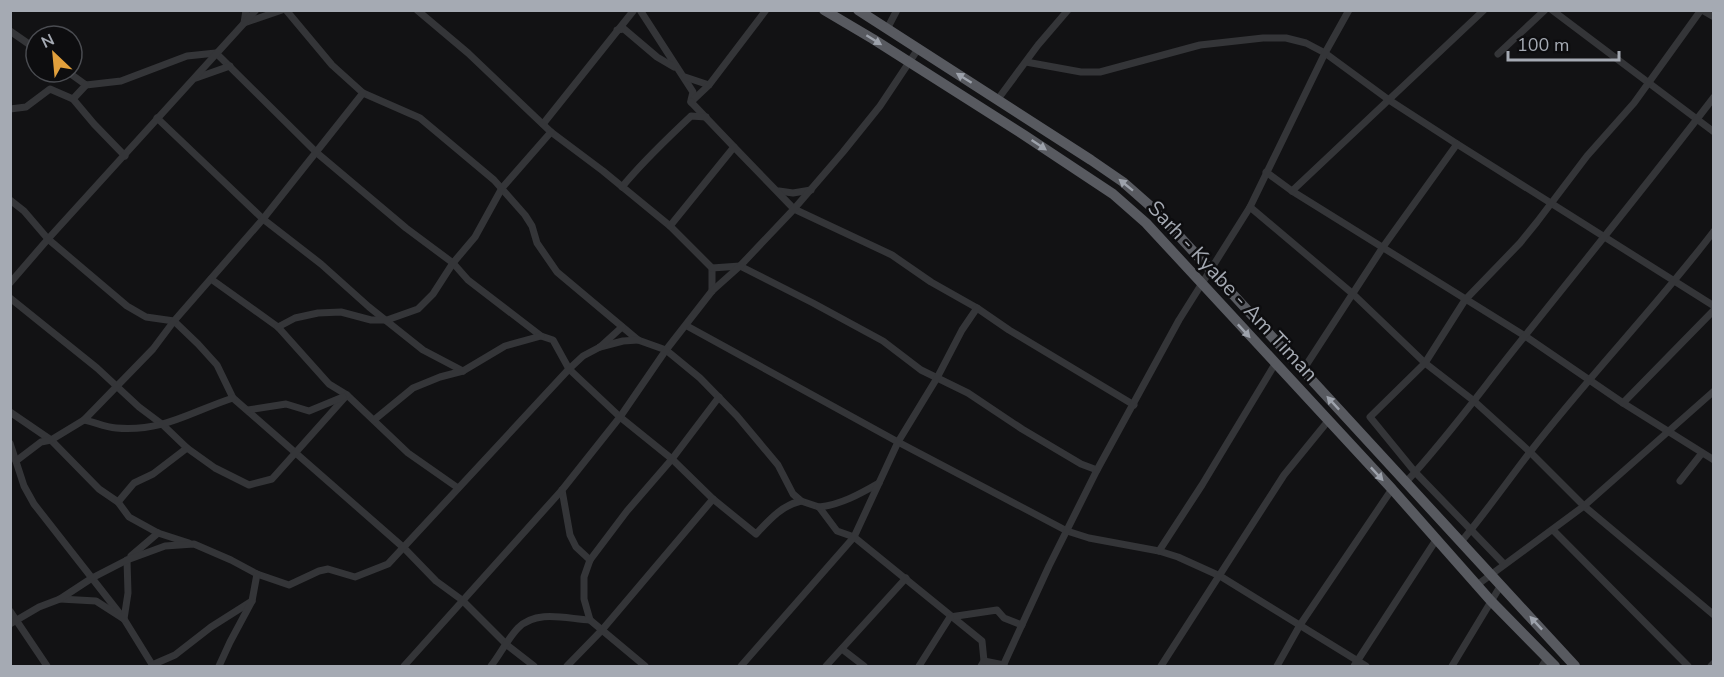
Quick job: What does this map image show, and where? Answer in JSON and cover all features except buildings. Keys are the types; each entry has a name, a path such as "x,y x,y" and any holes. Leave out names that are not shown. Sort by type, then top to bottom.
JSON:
{"highway":[{"name":"Sarh - Kyabe - Am Timan","path":"824,10 1024,135 1113,194 1146,223 1392,489 1544,662 1555,666"},
{"name":"Sarh - Kyabe - Am Timan","path":"858,10 1123,182 1157,212 1575,666"}],"street":[{"path":"244,23 246,10"},
{"path":"10,284 256,10"},
{"path":"244,23 284,10 332,65 363,93 420,118 502,188 528,220 537,243 557,272 638,340 666,350 700,378 737,416 778,465 793,494 801,501 819,507 832,506 879,483"},
{"path":"417,10 468,53 551,132 670,226 712,268 712,291"},
{"path":"543,124 634,10"},
{"path":"640,10 676,68 685,77 693,92 691,102"},
{"path":"691,102 709,85 766,10"},
{"path":"887,29 897,10"},
{"path":"998,99 1068,10"},
{"path":"819,507 837,531 854,537 982,641 982,664 1003,666 1097,470 1179,320 1250,207 1325,53 1349,10"},
{"path":"1292,191 1484,10"},
{"path":"1498,54 1545,10"},
{"path":"1552,10 1713,132"},
{"path":"1504,564 1415,472 1370,417 1425,363 1465,300 1520,243 1587,156 1634,103 1702,10 1713,17"},
{"path":"617,30 624,29 657,57 676,68"},
{"path":"10,31 24,41"},
{"path":"1026,62 1081,72 1100,72 1200,45 1263,38 1286,38 1306,43 1325,53 1389,100 1675,281 1713,308 1623,403"},
{"path":"404,666 562,490 620,417 666,350 687,326 712,291 740,266 811,190 880,106 918,49"},
{"path":"73,99 86,85 121,81 187,56 216,53 317,153 406,228 453,263 468,280 541,336 553,340 569,369 620,417 672,459 713,499 756,534 776,513 790,504 801,501"},
{"path":"193,78 231,66"},
{"path":"685,77 709,85"},
{"path":"10,109 26,107 50,89 73,99 125,156"},
{"path":"16,460 41,442 51,440 84,420 153,349 174,321 263,219 363,93"},
{"path":"1407,482 1438,448 1525,336 1606,238 1713,97"},
{"path":"691,102 794,209 892,255 931,282 1134,405"},
{"path":"622,187 642,161 658,150 691,116 706,117"},
{"path":"157,118 263,219 321,264 369,307 423,350 463,371"},
{"path":"278,327 296,318 318,313 341,312 371,320 387,320 418,309 433,294 453,263 475,237 502,188 551,132"},
{"path":"1303,370 1383,247 1457,144"},
{"path":"670,226 734,147"},
{"path":"1266,172 1292,191 1525,336 1623,403 1713,460"},
{"path":"776,191 786,193 811,190"},
{"path":"10,200 24,211 48,239 127,306 146,317 174,321 217,365 233,398 404,548 436,581 462,600 507,645 534,666"},
{"path":"1250,207 1353,294 1425,363 1474,401 1584,506 1713,615"},
{"path":"1461,542 1530,452 1675,281 1713,231"},
{"path":"712,268 740,266 883,341 911,364 968,393 1022,429 1081,464 1097,470"},
{"path":"211,279 278,327 329,384 347,395 408,453 458,488"},
{"path":"10,298 52,331 139,407 164,425 187,448 215,468 249,485 272,480 347,395"},
{"path":"741,666 854,537 898,442 977,308"},
{"path":"687,326 898,442 1067,531 1089,538 1159,551 1220,576 1300,625 1355,664 1366,666"},
{"path":"600,347 622,327"},
{"path":"374,420 413,388 463,371 505,346 541,336"},
{"path":"10,412 51,440 99,489 118,502 129,517 158,533 194,544 257,574 289,585 328,569 355,577 388,564 583,356 600,347 622,341 638,340"},
{"path":"1159,551 1275,364"},
{"path":"1477,585 1584,506 1713,392"},
{"path":"248,410 286,404 309,411 347,395"},
{"path":"645,666 590,620 584,599 584,577 590,560 719,397"},
{"path":"84,420 96,425 142,429 164,425 233,398"},
{"path":"1161,666 1284,475 1328,421"},
{"path":"10,443 24,486 34,504 124,619 152,666 175,655 210,627 252,601"},
{"path":"1381,453 1392,443"},
{"path":"118,502 134,483 153,474 187,448"},
{"path":"1680,481 1702,453"},
{"path":"1277,666 1300,625 1392,489"},
{"path":"562,490 570,535 576,547 590,560"},
{"path":"790,504 793,494"},
{"path":"567,666 602,630 713,499"},
{"path":"1553,530 1688,666"},
{"path":"127,560 158,533"},
{"path":"1355,664 1436,540"},
{"path":"13,622 39,607 60,600 92,578 127,560 165,546 194,544"},
{"path":"124,619 128,593 127,560"},
{"path":"219,666 252,601 257,574"},
{"path":"826,666 906,578"},
{"path":"1452,666 1501,585"},
{"path":"60,600 96,601 124,619"},
{"path":"919,666 950,617 997,610 1004,618 1022,625"},
{"path":"10,611 13,622 48,666"},
{"path":"491,666 517,628 530,619 542,616 590,620"},
{"path":"842,649 864,666"}]}
